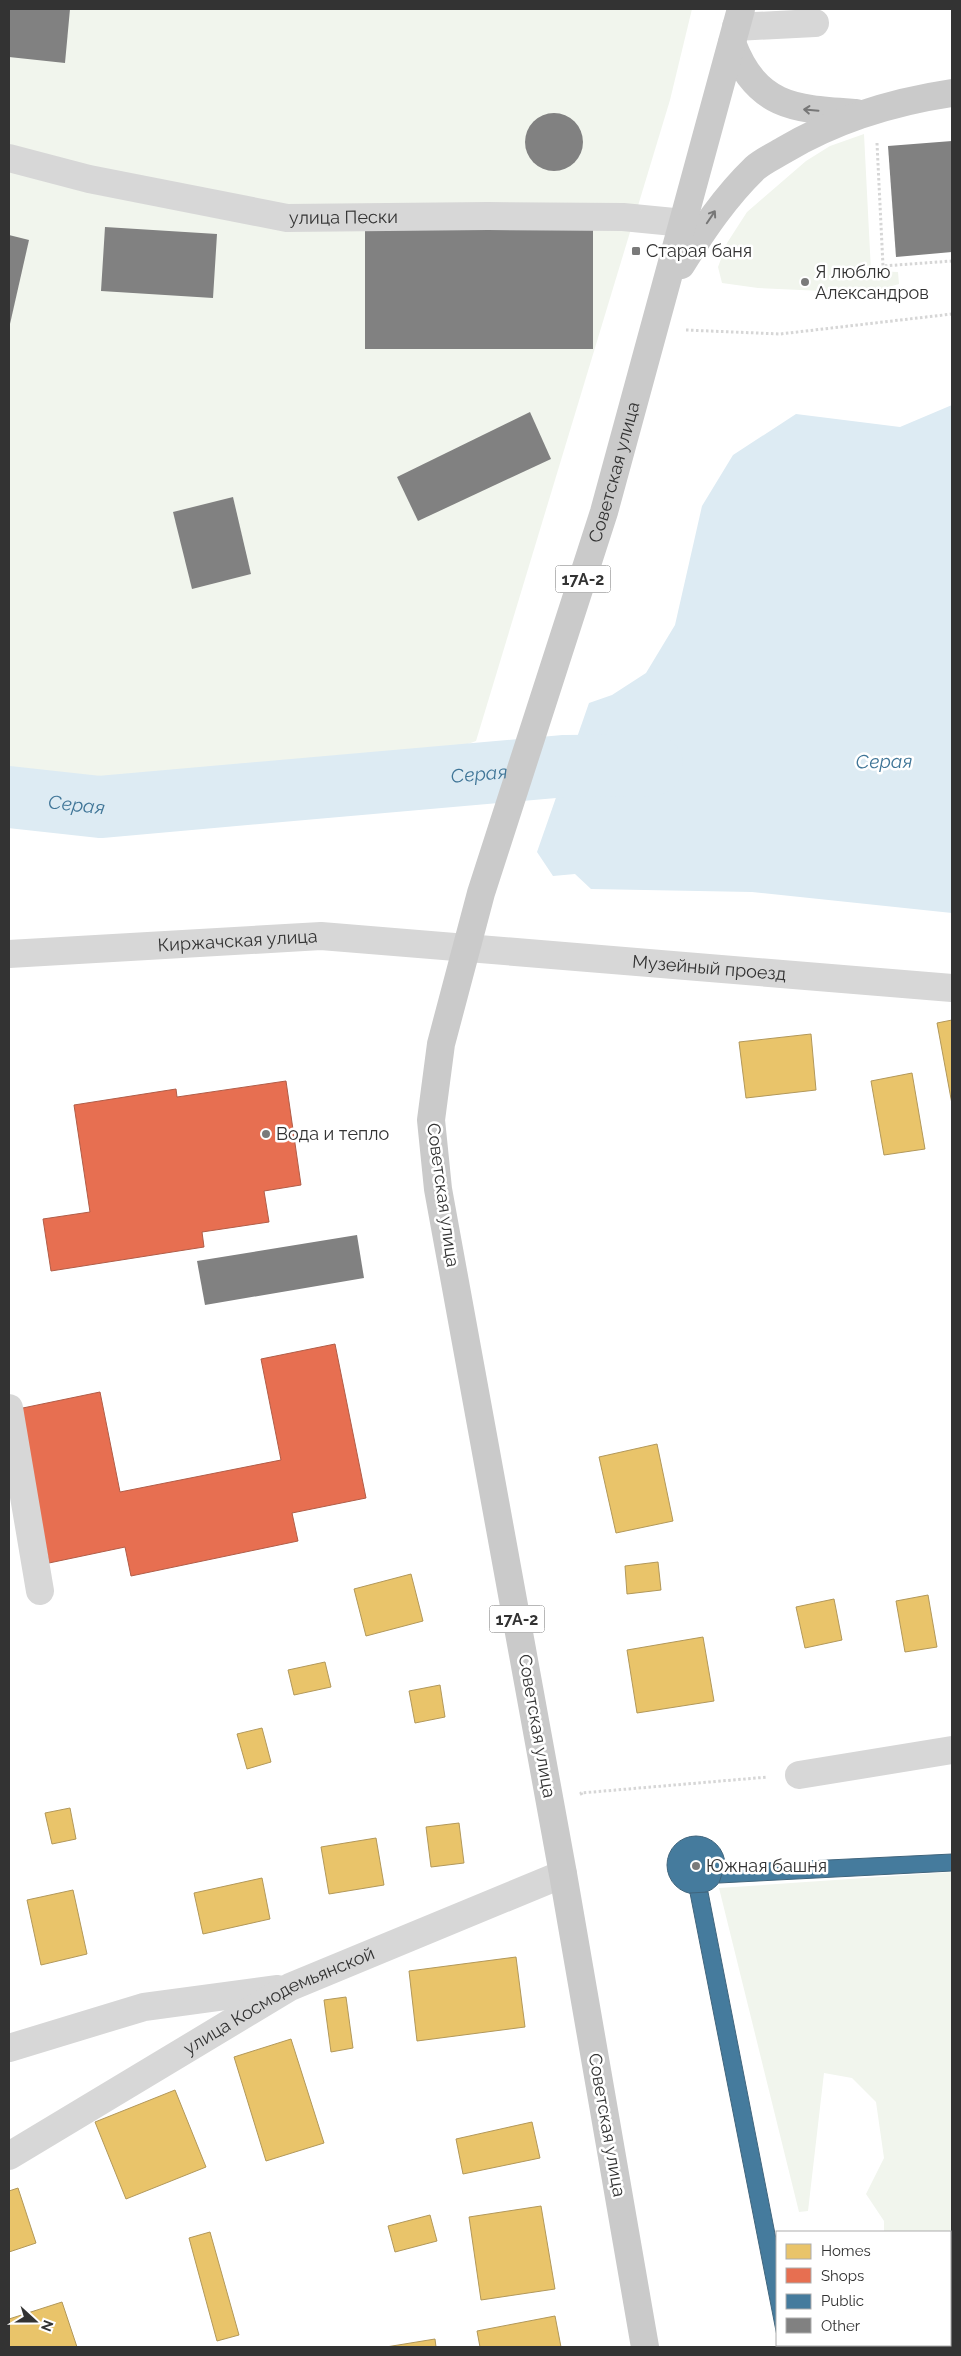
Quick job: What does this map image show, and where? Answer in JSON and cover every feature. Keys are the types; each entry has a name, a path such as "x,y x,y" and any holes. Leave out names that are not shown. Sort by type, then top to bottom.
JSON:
{"main road":[{"path":"736,26 740,63 771,98 804,110 860,114"},
{"name":"Советская улица","path":"645,2347 563,1874 438,1189 431,1120 441,1044 481,893 604,512 736,26"},
{"path":"666,288 714,212 756,167 805,137 860,114 911,99 952,93"}],"street":[{"path":"736,26 815,23"},
{"name":"улица Пески","path":"9,158 89,179 288,218 623,217 684,223"},
{"name":"Киржачская улица","path":"9,954 321,936 466,947"},
{"name":"Музейный проезд","path":"466,947 952,988"},
{"path":"9,1408 40,1591"},
{"path":"799,1775 952,1750"},
{"name":"улица Космодемьянской","path":"9,2156 290,1987 563,1874"},
{"path":"9,2048 144,2007 290,1987"}],"path":[{"path":"877,139 883,266 952,261"},
{"path":"683,330 780,334 952,314"},
{"path":"581,1793 799,1775"}],"shaded area":[{"path":"9,9 692,9 670,100 476,741 355,785 155,782 9,776"},
{"path":"864,134 871,271 898,272 899,284 867,293 758,288 722,283 718,267 727,243 747,212 806,161 830,146"},
{"path":"952,1872 952,2266 951,2231 884,2231 884,2221 866,2194 884,2158 876,2102 852,2078 824,2073 808,2211 799,2212 719,1888"}],"water":[{"path":"952,405 952,913 752,892 591,889 575,874 553,876 537,852 589,703 612,695 646,673 675,625 702,506 733,455 796,414 900,427"}],"building: Homes":[{"path":"952,1020 952,1104 937,1023"},
{"path":"811,1034 816,1090 746,1098 739,1042"},
{"path":"912,1073 925,1149 884,1155 871,1081"},
{"path":"657,1444 673,1521 616,1533 599,1457"},
{"path":"658,1562 661,1590 627,1594 625,1566"},
{"path":"411,1574 423,1621 366,1636 354,1589"},
{"path":"928,1595 937,1647 905,1652 896,1601"},
{"path":"834,1599 842,1640 805,1648 796,1607"},
{"path":"703,1637 714,1701 637,1713 627,1650"},
{"path":"325,1662 331,1687 294,1695 288,1670"},
{"path":"440,1685 445,1717 415,1723 409,1691"},
{"path":"262,1728 271,1762 247,1769 237,1734"},
{"path":"70,1808 76,1839 52,1844 45,1813"},
{"path":"459,1823 464,1863 431,1867 426,1827"},
{"path":"376,1838 384,1885 329,1894 321,1847"},
{"path":"262,1878 270,1919 203,1934 194,1893"},
{"path":"73,1890 87,1954 41,1965 27,1900"},
{"path":"516,1957 525,2027 417,2041 409,1971"},
{"path":"346,1997 353,2048 331,2052 324,2000"},
{"path":"291,2039 324,2143 266,2161 234,2057"},
{"path":"175,2090 206,2167 126,2199 95,2122"},
{"path":"532,2122 540,2158 463,2174 456,2139"},
{"path":"18,2188 36,2243 9,2252 9,2191"},
{"path":"541,2206 555,2289 481,2300 469,2217"},
{"path":"430,2215 437,2241 395,2252 388,2226"},
{"path":"210,2232 239,2335 217,2341 189,2238"},
{"path":"62,2302 77,2347 9,2347 9,2319"},
{"path":"555,2316 561,2347 480,2347 477,2331"},
{"path":"435,2339 436,2347 386,2347"}],"building: Shops":[{"path":"286,1081 301,1185 264,1191 269,1222 202,1232 204,1247 51,1271 43,1219 90,1212 74,1105 176,1089 177,1097"},
{"path":"335,1344 366,1498 292,1513 298,1541 131,1576 125,1547 49,1563 18,1409 100,1392 120,1492 281,1460 261,1359"}],"building: Public":[{"name":"Южная башня","path":"696,1836 712,1841 720,1849 725,1865 720,1881 712,1889 696,1894 680,1889 672,1881 667,1865 672,1849 680,1841"},
{"path":"952,1854 952,1871 719,1883 725,1865"},
{"path":"708,1892 776,2239 776,2331 690,1893"},
{"path":"780,2346 797,2346 797,2347"},
{"path":"823,2346 842,2346 835,2347"}],"building: Other":[{"path":"9,9 70,9 65,63 9,57"},
{"path":"554,113 565,115 578,126 583,142 581,153 570,166 554,171 543,169 530,158 525,142 527,131 538,118"},
{"path":"952,141 952,252 896,257 888,146"},
{"path":"365,225 593,225 593,349 365,349"},
{"path":"105,227 217,234 213,298 101,291"},
{"path":"9,235 29,240 10,324 9,324"},
{"path":"530,412 551,459 418,521 397,477"},
{"path":"233,497 251,574 192,589 173,512"},
{"path":"357,1235 364,1278 205,1305 197,1261"}],"waterway":[{"name":"Серая","path":"9,797 100,807 565,766 652,765"}],"place":[{"name":"Старая баня","path":"636,251"},
{"name":"Я люблю Александров","path":"805,282"},
{"name":"Вода и тепло","path":"266,1134"},
{"name":"Южная башня","path":"696,1866"}]}
